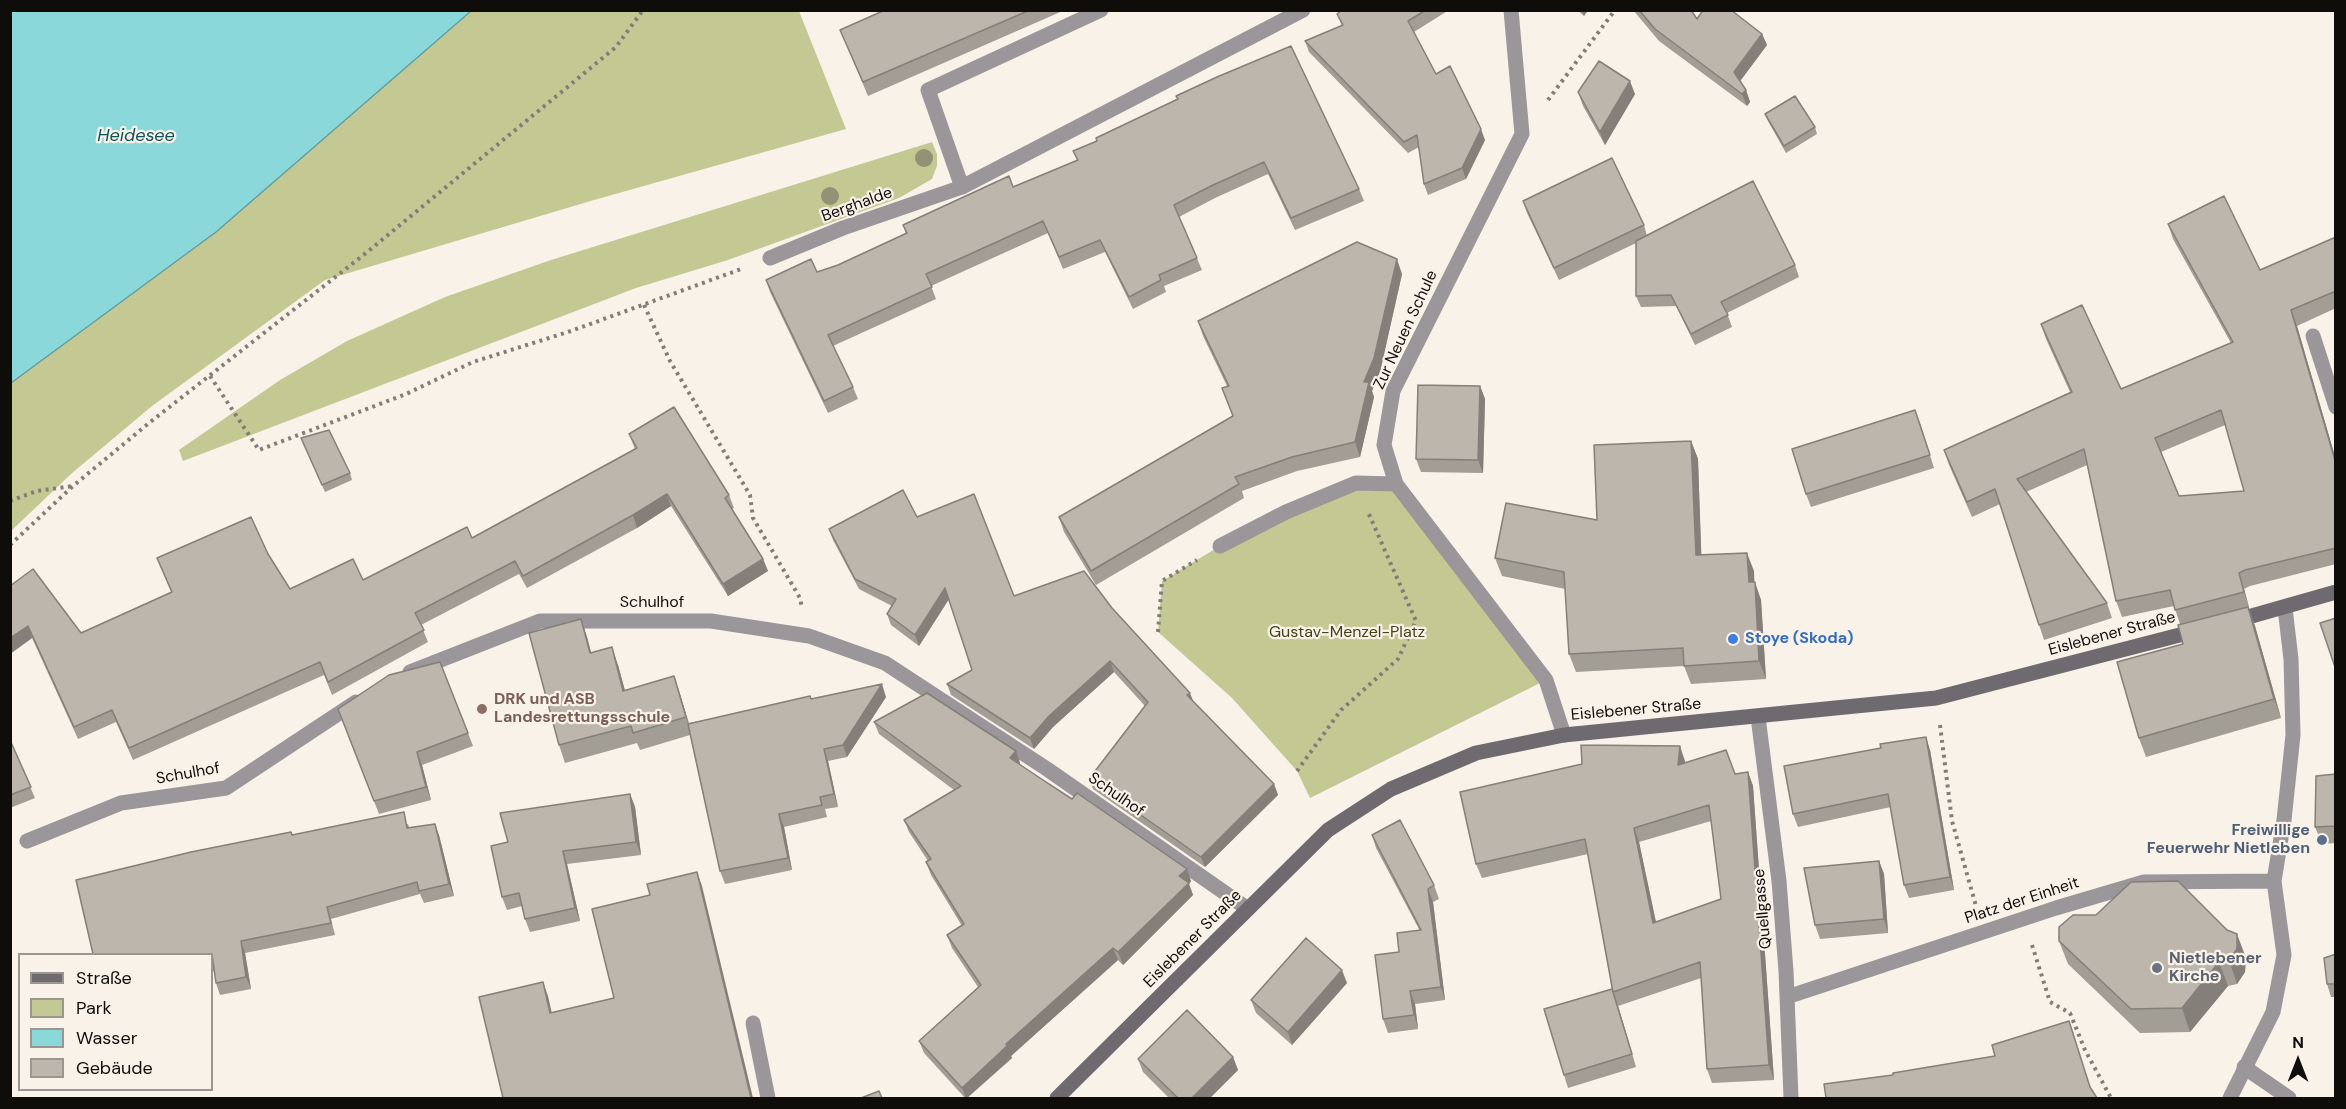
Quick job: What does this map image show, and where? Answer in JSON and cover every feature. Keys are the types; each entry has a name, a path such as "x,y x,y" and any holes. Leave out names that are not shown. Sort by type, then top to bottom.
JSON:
{"street":[{"path":"962,187 928,90 1101,10"},
{"name":"Berghalde","path":"770,258 843,228 962,187 1303,10"},
{"path":"1511,10 1522,134"},
{"name":"Zur Neuen Schule","path":"1522,134 1393,392 1384,445 1396,484 1546,680 1564,735"},
{"path":"2313,336 2336,407"},
{"path":"1220,546 1286,512 1356,483 1396,484"},
{"name":"Eislebener Straße","path":"1058,1098 1328,830 1391,789 1476,753 1564,735 1936,698 2285,608 2336,592"},
{"path":"2230,1098 2273,1012 2284,955 2274,881 2284,820 2293,735 2291,659 2285,608"},
{"name":"Schulhof","path":"400,676 540,621 711,621 809,636 885,663 1047,769 1248,909"},
{"name":"Schulhof","path":"27,841 121,803 226,788 370,693"},
{"name":"Quellgasse","path":"1758,717 1779,881 1786,971 1791,1098"},
{"name":"Platz der Einheit","path":"1787,997 2020,920 2144,882 2274,881"},
{"path":"753,1023 768,1098"},
{"path":"2244,1067 2289,1098"}],"path":[{"path":"10,545 73,486 454,182 616,47 643,10"},
{"path":"1522,134 1615,10"},
{"path":"210,376 259,450 406,394 473,362 644,305 770,258"},
{"path":"644,305 670,361 750,495 753,518 800,598 809,636"},
{"path":"1297,771 1341,710 1398,659 1416,621 1356,483"},
{"path":"10,501 37,491 73,486"},
{"path":"1158,632 1162,581 1220,546"},
{"path":"1936,698 1952,821 1983,933"},
{"path":"2020,920 2031,944 2050,1002 2070,1013 2085,1050 2111,1098"}],"green space":[{"path":"471,11 799,11 846,129 594,200 325,280 152,406 71,474 11,531 10,383 216,232"},
{"path":"932,142 937,154 937,166 932,179 899,198 728,260 636,288 183,461 179,450 280,380 347,341 445,297 551,260"},
{"name":"Gustav-Menzel-Platz","path":"1356,483 1396,484 1546,680 1310,798 1297,771 1232,698 1158,632 1162,581 1220,546"}],"water":[{"name":"Heidesee","path":"11,10 471,11 216,232 11,383"}],"building":[{"path":"885,10 1030,10 863,82 840,30"},
{"path":"1342,10 1426,10 1408,21 1436,74 1450,66 1481,129 1462,168 1424,184 1417,135 1404,142 1305,41 1343,25 1337,14"},
{"path":"1639,10 1691,10 1697,19 1703,10 1731,10 1762,34 1734,72 1746,90 1742,94 1655,29"},
{"path":"1291,46 1359,189 1291,218 1264,162 1211,186 1174,205 1197,258 1159,275 1161,280 1129,297 1100,240 1059,257 1043,221 926,274 932,287 828,335 853,387 824,401 766,280 811,259 817,272 838,265 907,233 903,225 1009,176 1013,187 1078,160 1073,151 1097,141 1096,138 1178,99 1176,96"},
{"path":"1599,61 1630,81 1600,132 1578,92"},
{"path":"1795,96 1815,127 1784,146 1765,114"},
{"path":"1612,158 1644,225 1554,268 1523,201"},
{"path":"1753,181 1795,265 1721,302 1728,315 1691,334 1671,295 1636,296 1636,241"},
{"path":"2224,196 2260,270 2336,237 2336,291 2291,310 2336,464 2336,548 2245,570 2239,573 2244,592 2175,610 2170,590 2116,601 2084,449 2017,479 2107,603 2039,625 1995,489 1967,502 1944,450 2072,392 2041,324 2082,305 2121,389 2233,342 2168,224","holes":["2221,410 2244,491 2179,496 2155,438"]},
{"path":"1357,242 1397,259 1374,358 1364,382 1369,382 1355,442 1292,457 1235,477 1239,484 1091,571 1059,517 1233,416 1222,388 1229,386 1198,321"},
{"path":"1418,385 1480,386 1478,460 1416,459"},
{"path":"674,407 729,495 725,498 763,559 723,584 667,494 523,576 515,561 415,613 424,630 328,682 320,662 129,748 112,710 74,727 28,626 10,638 10,586 33,569 81,633 172,592 157,558 251,517 268,554 290,589 353,559 363,580 467,527 472,538 637,448 629,434"},
{"path":"1915,410 1930,455 1806,494 1792,449"},
{"path":"329,430 350,473 322,485 301,438"},
{"path":"1691,441 1696,555 1747,553 1749,582 1755,582 1759,661 1684,666 1683,648 1569,654 1564,572 1495,558 1506,503 1597,520 1594,445"},
{"path":"903,490 917,517 974,494 1014,596 1084,571 1112,608 1190,693 1187,695 1274,784 1201,857 1089,779 1148,702 1110,661 1049,716 1030,738 947,684 972,670 945,588 915,635 887,614 896,599 855,579 829,529"},
{"path":"2248,607 2274,699 2139,738 2117,662 2183,644 2178,625"},
{"path":"2336,618 2336,670 2320,623"},
{"path":"581,619 590,653 612,647 623,691 674,676 686,717 633,733 631,726 559,745 529,633"},
{"path":"440,662 468,733 417,752 426,787 374,801 338,709 389,675"},
{"path":"882,684 843,745 824,749 834,794 820,797 822,805 779,814 788,858 720,871 688,724 810,696 811,699"},
{"path":"927,693 1016,751 1010,758 1072,799 1077,793 1187,869 1179,876 1189,883 1118,952 1113,948 1006,1044 1007,1046 962,1088 919,1041 981,985 947,935 964,924 926,862 931,859 904,820 961,786 874,722"},
{"path":"1926,737 1950,877 1904,885 1888,794 1793,814 1784,766 1881,748 1880,744"},
{"path":"10,740 31,787 10,795"},
{"path":"1581,745 1680,746 1678,765 1726,750 1735,774 1748,772 1769,1065 1707,1069 1700,962 1613,992 1585,839 1476,864 1460,792 1582,764","holes":["1709,805 1721,899 1653,923 1634,828"]},
{"path":"2336,774 2336,826 2315,827 2316,776"},
{"path":"630,794 636,842 563,851 575,908 525,919 519,893 502,897 491,846 508,842 500,813"},
{"path":"404,812 407,828 435,824 449,884 419,891 417,882 327,907 331,923 241,941 246,977 216,983 213,953 93,953 76,880 191,852 291,832 292,835"},
{"path":"1400,820 1434,885 1428,889 1441,987 1410,991 1414,1015 1383,1019 1375,955 1399,952 1397,933 1421,930 1372,835"},
{"path":"1879,861 1884,919 1815,925 1804,868"},
{"path":"697,872 751,1098 503,1098 479,997 543,982 550,1013 614,998 592,909 650,895 647,884"},
{"name":"Nietlebener Kirche","path":"2178,881 2227,930 2237,934 2237,949 2229,960 2219,962 2182,1008 2131,1009 2059,941 2059,927 2073,915 2096,915 2131,882"},
{"path":"1306,938 1342,970 1288,1032 1251,1000"},
{"path":"2336,954 2336,984 2327,984 2324,958"},
{"path":"1612,989 1632,1054 1564,1075 1544,1009"},
{"path":"1187,1010 1233,1057 1192,1098 1178,1098 1138,1059"},
{"path":"2069,1021 2090,1087 2097,1098 1826,1098 1824,1084 1893,1075 1893,1073 1995,1056 1992,1045"},
{"path":"879,1091 882,1098 861,1098"}],"place":[{"name":"Stoye (Skoda)","path":"1733,639"},
{"name":"DRK und ASB Landesrettungsschule","path":"482,709"},
{"name":"Freiwillige Feuerwehr Nietleben","path":"2322,840"},
{"name":"Nietlebener Kirche","path":"2157,968"}]}
